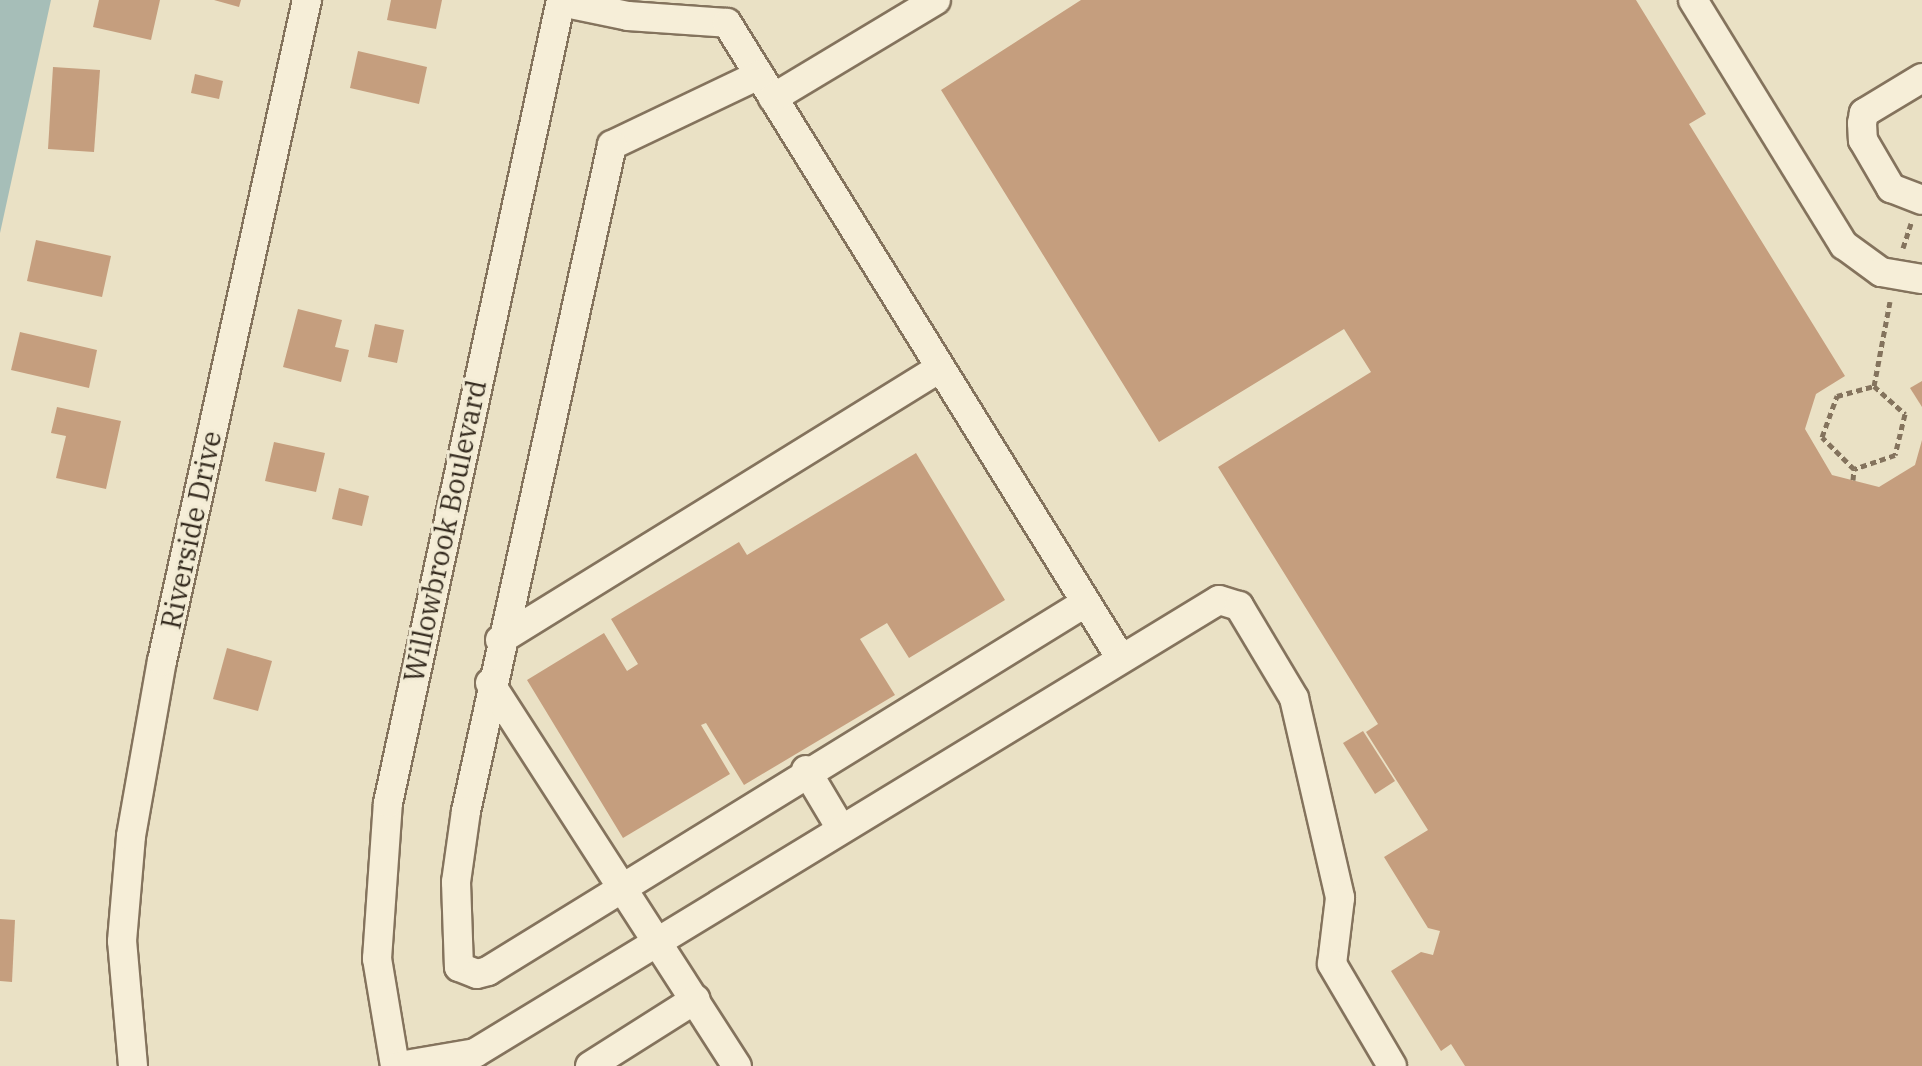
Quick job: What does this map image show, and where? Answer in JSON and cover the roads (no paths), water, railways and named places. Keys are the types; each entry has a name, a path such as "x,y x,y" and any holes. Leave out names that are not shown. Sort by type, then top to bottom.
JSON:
{"street":[{"name":"Riverside Drive","path":"133,1066 122,941 139,782 307,0"},
{"path":"936,0 766,87 612,145 490,683 456,882 459,967 477,974 488,971 806,770 1085,603"},
{"path":"1693,0 1844,245 1881,272 1922,279"},
{"path":"561,1 628,16 727,23 1120,657"},
{"name":"Willowbrook Boulevard","path":"397,1066 377,959 388,803 561,1"},
{"path":"1922,78 1864,113 1862,123 1863,140 1891,188 1922,200"},
{"path":"500,640 940,368"},
{"path":"397,1066 475,1053 1206,604 1230,602 1246,615 1294,698 1340,898 1332,964 1392,1066"},
{"path":"490,683 659,940 737,1066"},
{"path":"806,770 840,827"},
{"path":"590,1066 696,999"}],"water":[{"path":"0,0 51,0 0,233"}]}
